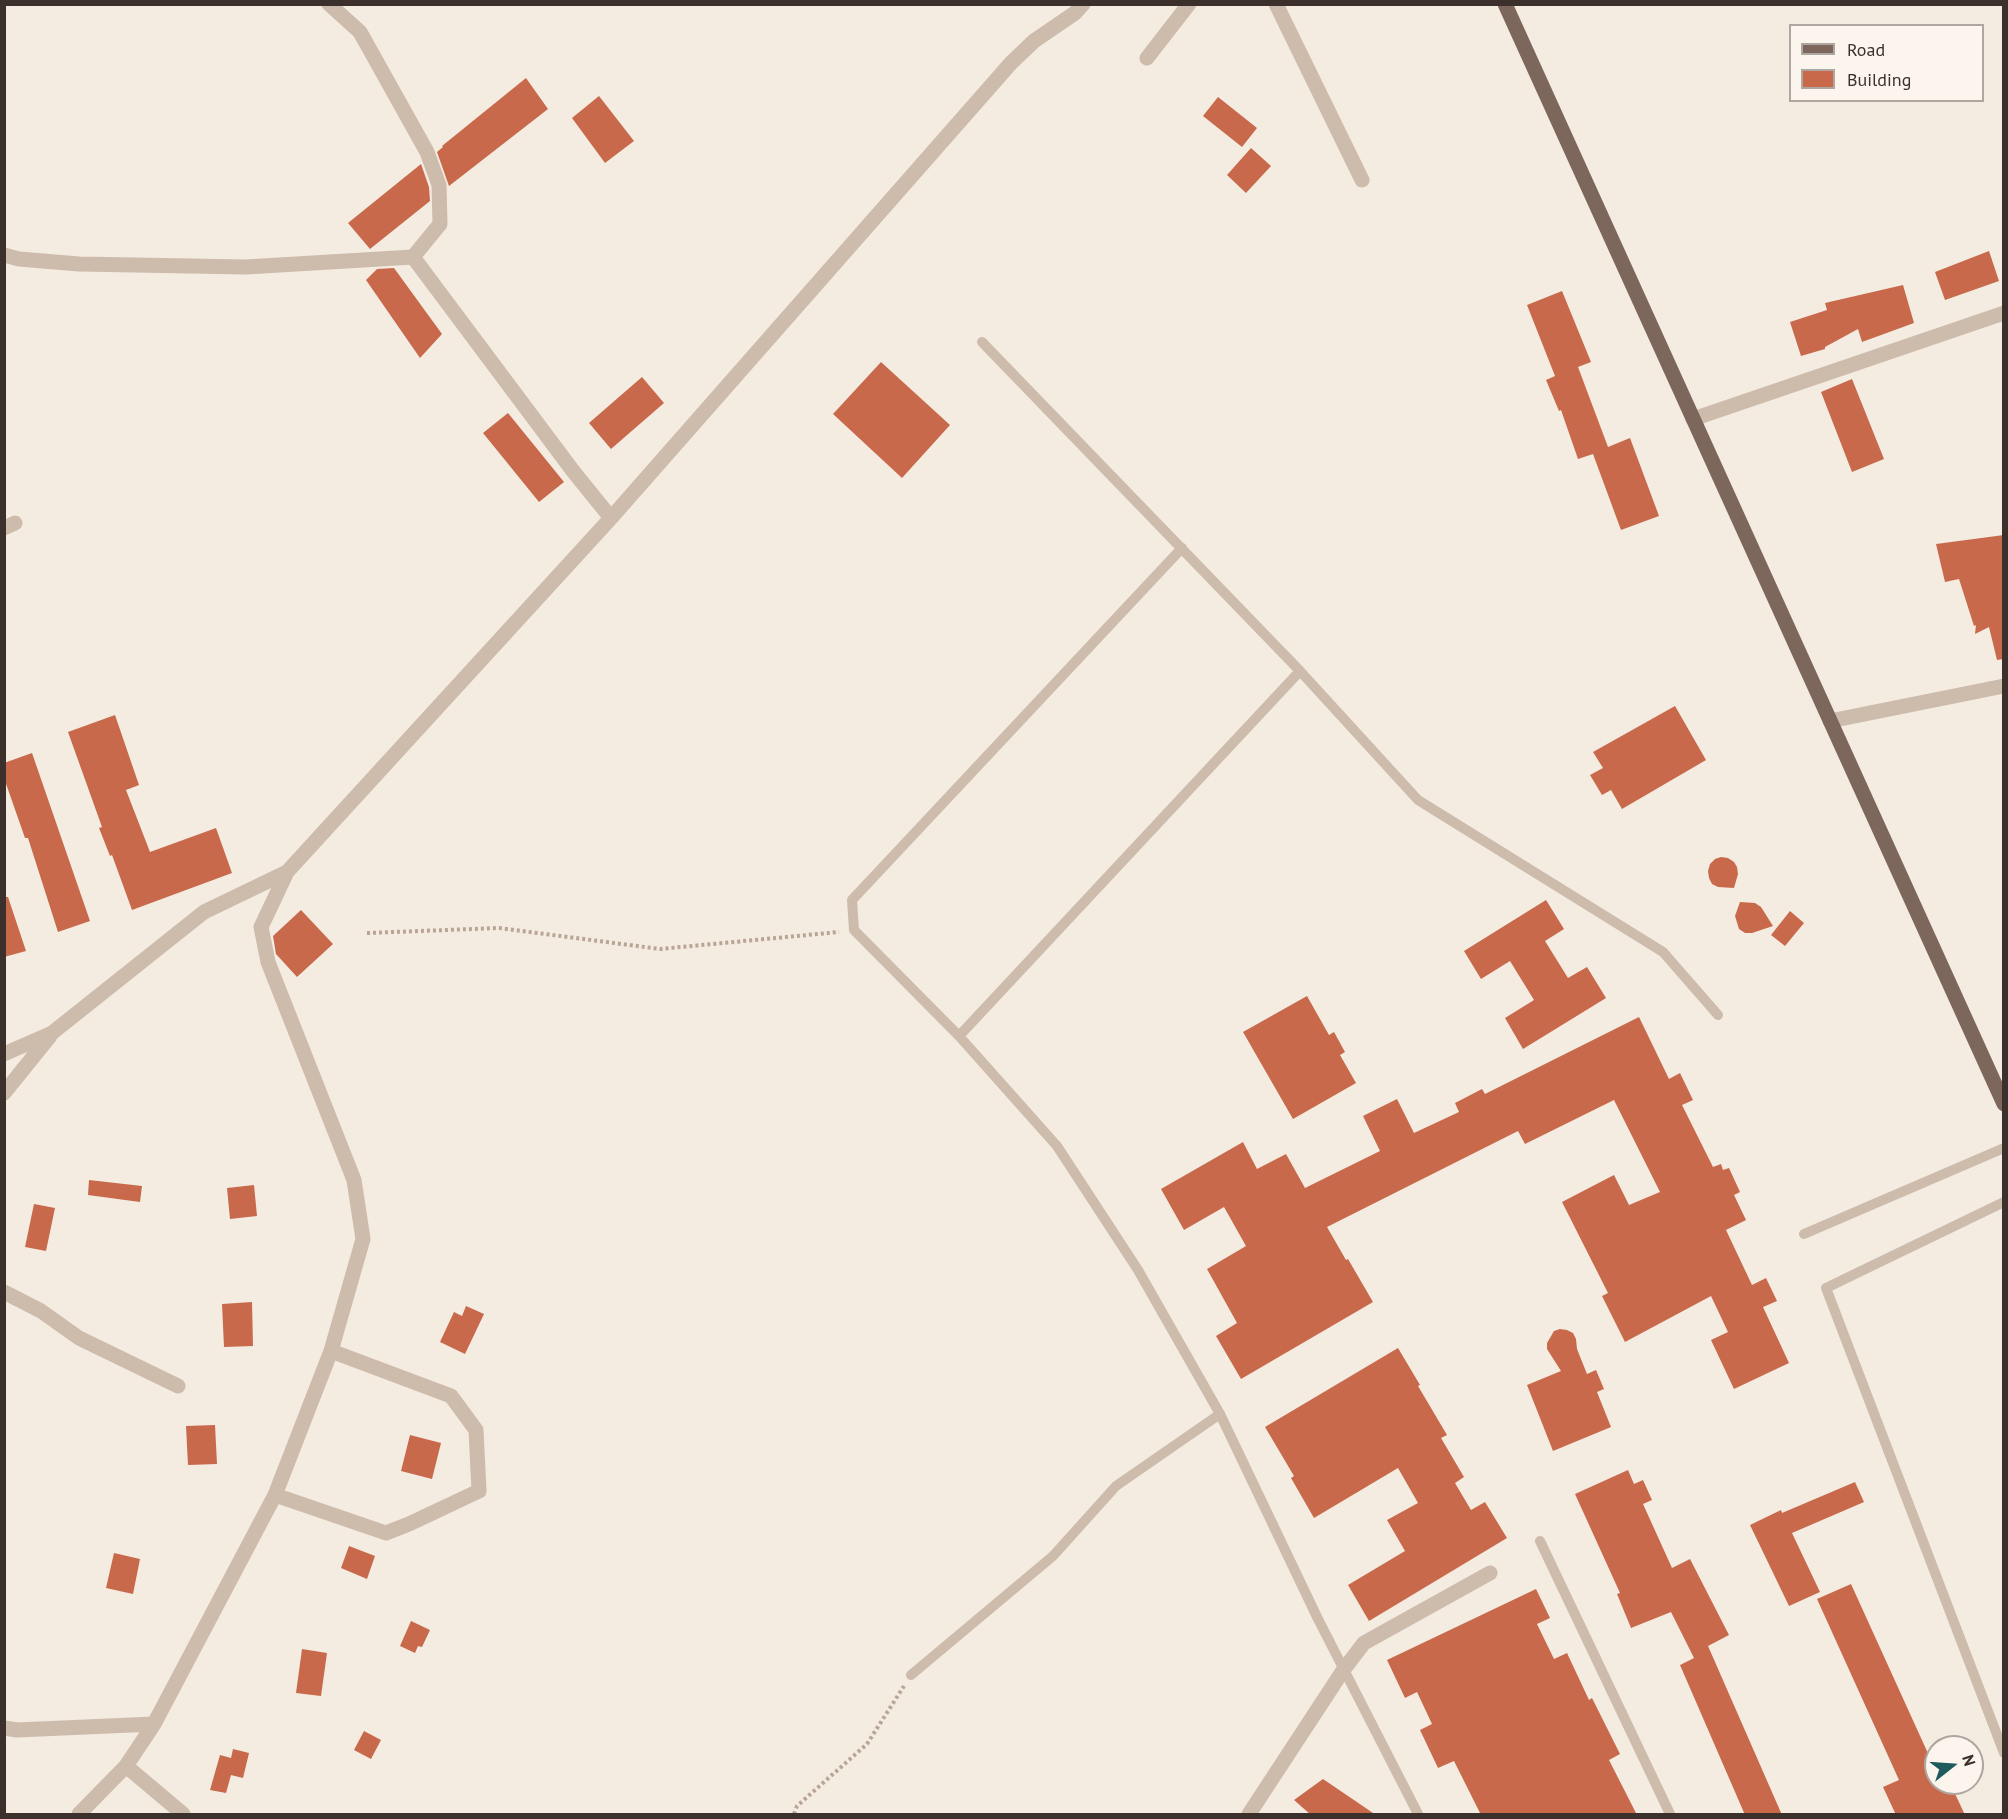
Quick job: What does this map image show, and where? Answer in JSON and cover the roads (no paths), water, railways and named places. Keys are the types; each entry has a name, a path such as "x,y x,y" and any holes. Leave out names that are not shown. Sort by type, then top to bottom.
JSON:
{"main road":[{"path":"1505,4 2004,1104"}],"street":[{"path":"4,255 19,259 79,264 246,267 413,257 440,224 440,185 427,152 360,32 329,4"},
{"path":"79,1815 91,1809 126,1766 154,1724 274,1495 331,1351 363,1239 354,1180 268,962 266,942 261,927 287,872 611,518 1011,63 1034,41 1075,13 1083,4"},
{"path":"1147,58 1189,4"},
{"path":"1276,4 1362,180"},
{"path":"413,257 573,471 611,518"},
{"path":"1693,419 2004,313"},
{"path":"1830,721 2004,686"},
{"path":"4,1093 52,1033 204,912 287,872"},
{"path":"4,1054 52,1033"},
{"path":"4,1292 40,1311 79,1338 178,1386"},
{"path":"274,1495 386,1533 479,1491 476,1430 451,1396 331,1351"},
{"path":"1249,1815 1344,1669 1364,1643 1490,1573"},
{"path":"4,1728 17,1730 154,1724"},
{"path":"126,1766 183,1815"}],"lane":[{"path":"982,342 1300,671 1418,800 1663,952 1718,1015"},
{"path":"1182,548 852,900 855,930 959,1036 1057,1146 1138,1270 1220,1414 1418,1815"},
{"path":"959,1036 1300,671"},
{"path":"1804,1234 2004,1148"},
{"path":"2004,1202 1826,1288 2004,1753"},
{"path":"911,1675 1053,1556 1116,1486 1220,1414"},
{"path":"1540,1541 1670,1815"}]}
